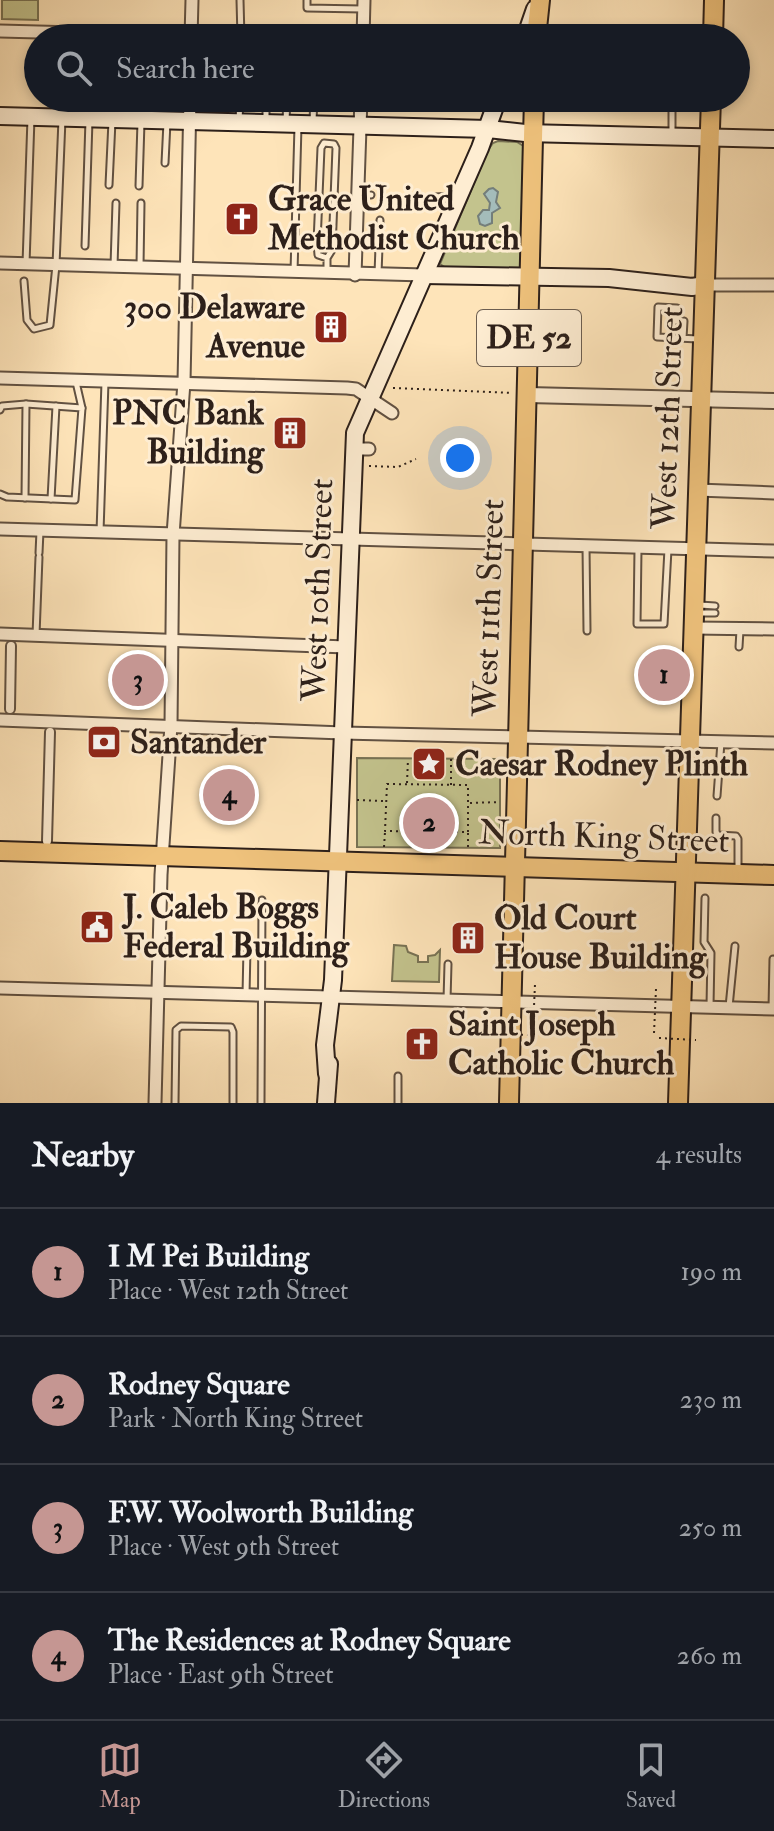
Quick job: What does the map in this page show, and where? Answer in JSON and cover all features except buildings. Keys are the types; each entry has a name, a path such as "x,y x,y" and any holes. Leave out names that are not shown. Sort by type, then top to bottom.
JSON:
{"main road":[{"path":"530,24 539,0"},
{"path":"537,24 539,0"},
{"path":"713,24 714,0"},
{"name":"West 10th Street","path":"326,1103 335,1018 332,999 349,540 361,449 360,417 493,112"},
{"name":"West 11th Street","path":"517,737 523,543 520,394 529,277 534,112"},
{"name":"West 12th Street","path":"678,1103 710,112"},
{"path":"0,116 266,124 310,129 488,129 533,133 774,139"},
{"path":"424,275 609,278 692,287 705,285"},
{"name":"DE 52","path":"509,1103 517,737"},
{"name":"North King Street","path":"0,851 774,875"}],"street":[{"path":"191,24 192,0"},
{"path":"363,24 364,4"},
{"path":"0,31 24,32"},
{"path":"155,1103 157,993 171,725 173,535 184,382 189,112"},
{"path":"355,275 364,194 361,112"},
{"path":"0,263 424,275"},
{"path":"705,285 771,282"},
{"path":"0,378 347,388 356,389 392,413"},
{"path":"520,394 774,401"},
{"path":"698,490 774,493"},
{"path":"0,529 774,551"},
{"path":"694,615 740,629 774,629"},
{"path":"0,634 346,647"},
{"path":"10,709 11,646"},
{"path":"0,720 343,733 774,743"},
{"path":"47,841 50,732"},
{"path":"0,988 332,999 543,1000 773,1009"}],"lane":[{"path":"240,0 241,24"},
{"path":"307,0 307,8 364,4"},
{"path":"24,281 27,320 34,329 50,325 65,112"},
{"path":"239,112 239,123"},
{"path":"266,112 266,124"},
{"path":"297,112 321,146 317,243 318,255 327,258"},
{"path":"294,273 312,112"},
{"path":"672,112 672,136"},
{"path":"26,264 31,117"},
{"path":"85,246 89,119"},
{"path":"109,185 112,120"},
{"path":"139,186 141,121"},
{"path":"165,163 168,121"},
{"path":"310,129 336,148 332,250 327,258 327,274"},
{"path":"435,197 459,196"},
{"path":"114,267 116,203"},
{"path":"140,267 141,203"},
{"path":"378,275 380,220"},
{"path":"683,338 684,321 676,321 677,308 658,307 657,337 703,339"},
{"path":"0,494 75,500 82,408 76,380"},
{"path":"100,532 105,381"},
{"path":"0,410 2,406 26,404 82,408"},
{"path":"25,498 26,404"},
{"path":"51,499 56,406"},
{"path":"36,635 40,530"},
{"path":"586,545 587,631"},
{"path":"638,547 637,624 664,624 668,548"},
{"path":"694,615 715,610"},
{"path":"739,647 740,629"},
{"path":"717,796 722,741"},
{"path":"716,818 718,835 736,836 738,839 738,873"},
{"path":"705,898 704,942 711,953 710,1007"},
{"path":"261,1103 262,900"},
{"path":"729,1008 735,946"},
{"path":"245,996 247,948"},
{"path":"773,959 773,1009"},
{"path":"447,1001 448,964"},
{"path":"175,1103 176,1030 181,1026 231,1027 233,1103"},
{"path":"398,1076 398,1103"}],"path":[{"path":"393,388 520,394"},
{"path":"368,466 398,467 416,459"},
{"path":"407,784 408,759"},
{"path":"451,759 451,785"},
{"path":"384,847 387,784 468,785 468,847"},
{"path":"357,800 386,801"},
{"path":"468,803 500,802"},
{"path":"385,831 468,832"},
{"path":"426,831 426,847"},
{"path":"533,1029 535,984"},
{"path":"654,1033 656,989"},
{"path":"497,1034 528,1035"},
{"path":"659,1038 696,1040"}],"green space":[{"path":"2,0 38,0 38,20 2,19"},
{"path":"498,141 517,142 525,147 525,262 520,270 449,270 440,264 488,150"},
{"path":"357,758 500,759 500,848 357,847"},
{"path":"394,945 406,946 408,952 418,956 418,962 428,962 428,956 440,950 439,982 392,981"}],"water":[{"path":"493,188 498,192 496,202 500,208 492,213 492,223 485,226 480,224 478,216 483,210 489,210 490,203 484,194"}],"place":[{"name":"Grace United Methodist Church","path":"242,219"},
{"name":"300 Delaware Avenue","path":"331,327"},
{"name":"PNC Bank Building","path":"290,433"},
{"name":"I M Pei Building","path":"664,675"},
{"name":"F.W. Woolworth Building","path":"138,680"},
{"name":"Santander","path":"104,742"},
{"name":"Caesar Rodney Plinth","path":"429,764"},
{"name":"The Residences at Rodney Square","path":"229,795"},
{"name":"Rodney Square","path":"429,823"},
{"name":"J. Caleb Boggs Federal Building","path":"97,927"},
{"name":"Old Court House Building","path":"468,938"},
{"name":"Saint Joseph Catholic Church","path":"422,1044"}]}
